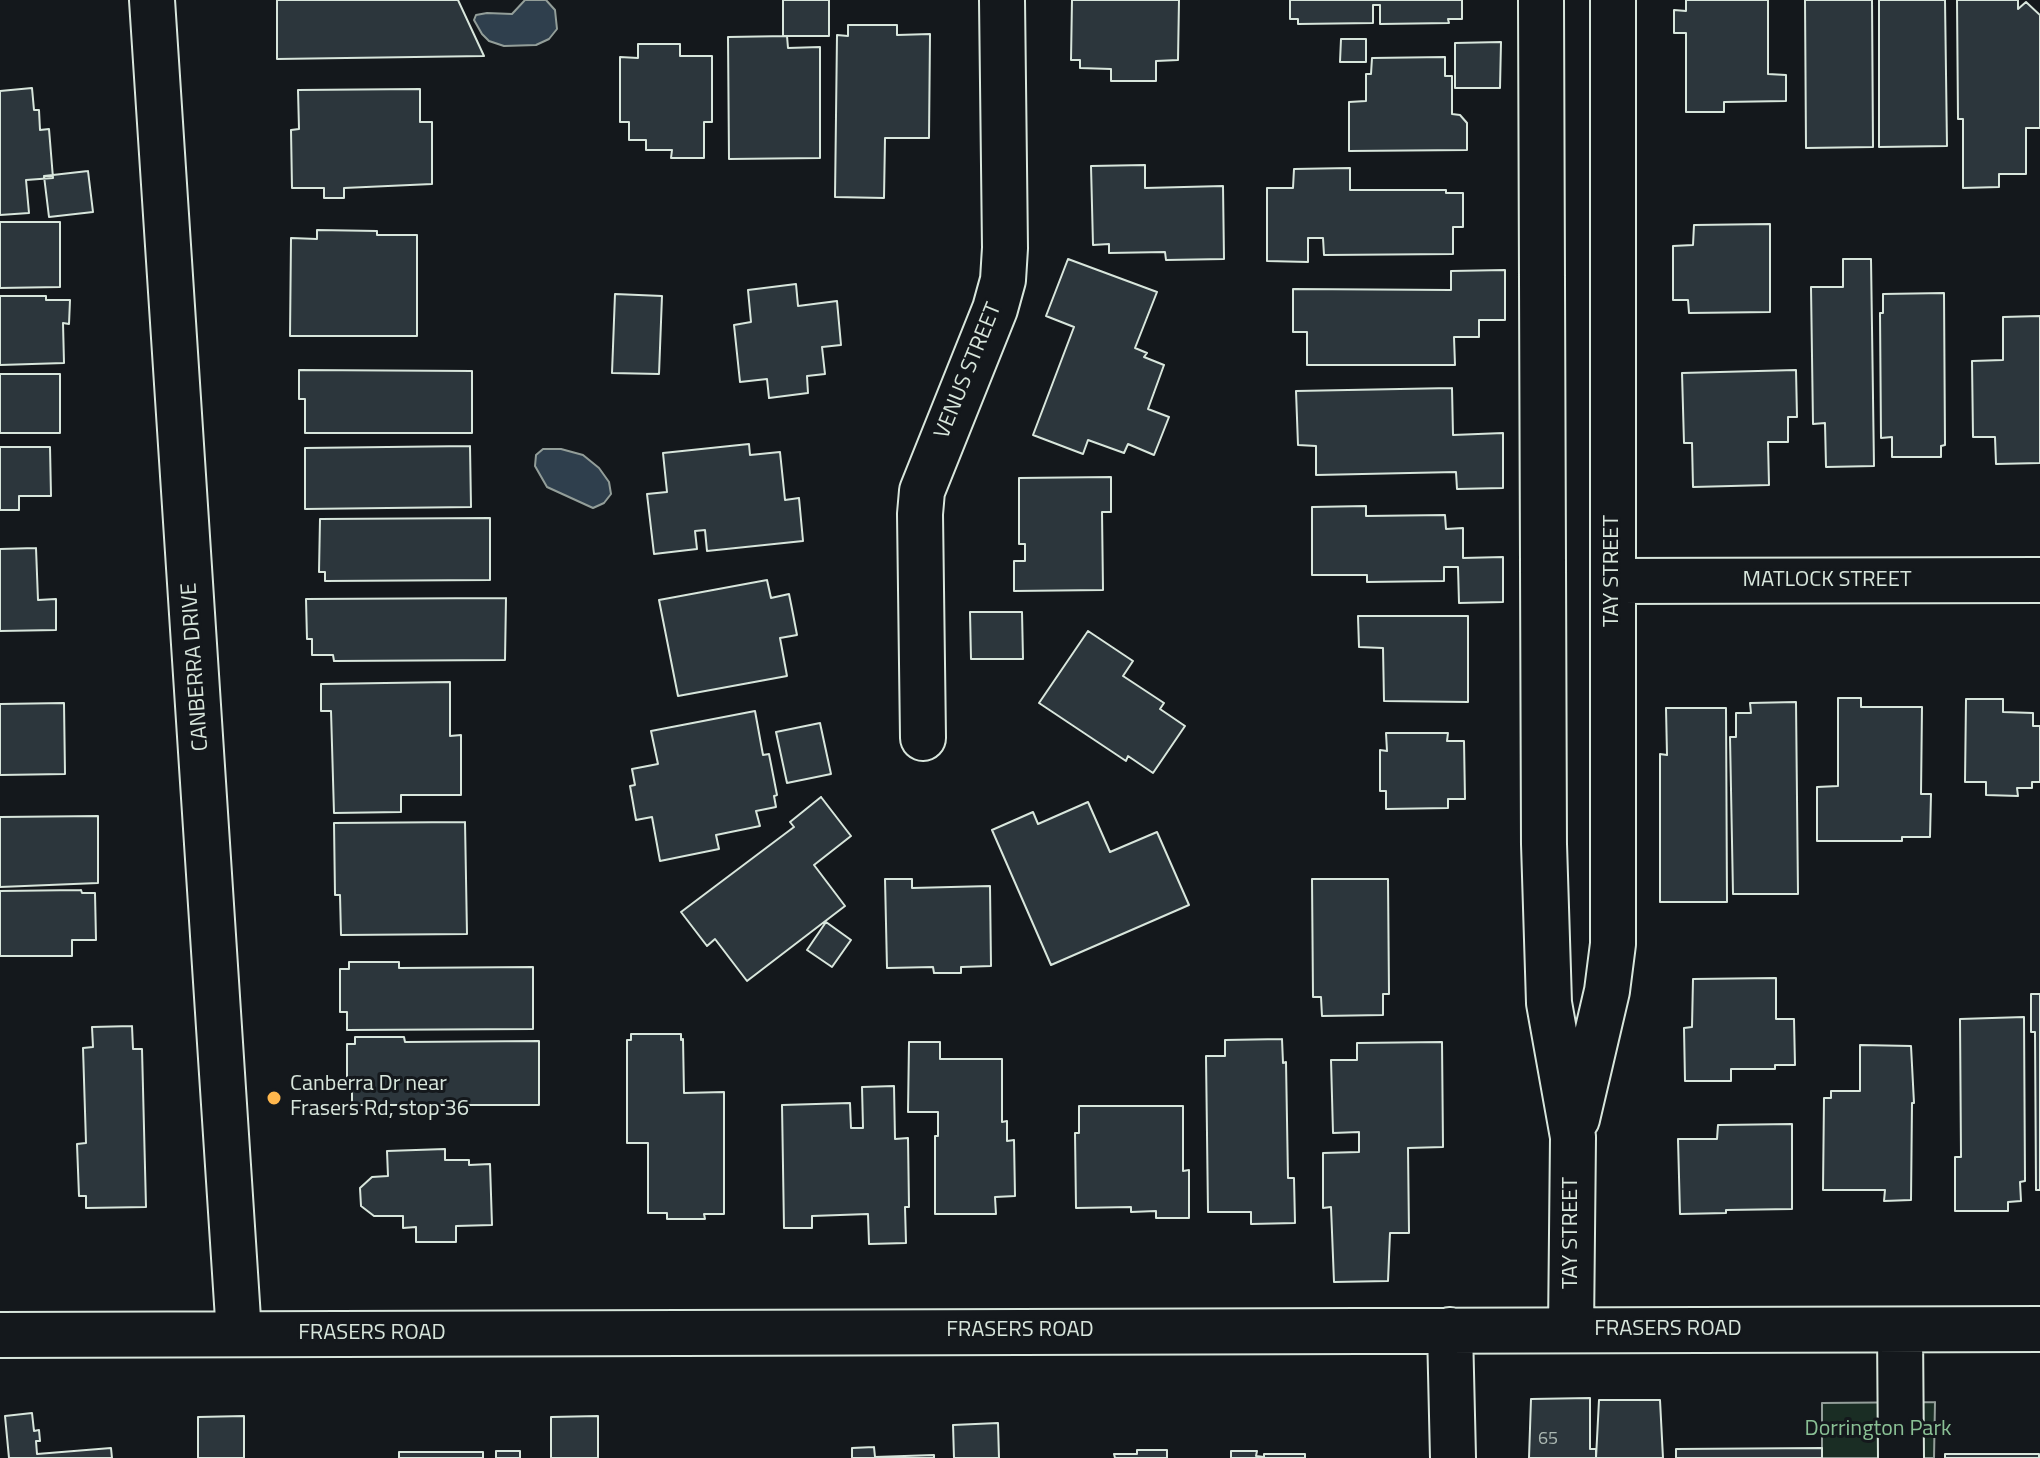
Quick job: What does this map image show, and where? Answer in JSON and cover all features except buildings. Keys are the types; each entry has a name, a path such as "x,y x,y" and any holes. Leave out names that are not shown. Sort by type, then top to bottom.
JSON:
{"street":[{"name":"CANBERRA DRIVE","path":"152,0 239,1334"},
{"name":"VENUS STREET","path":"923,738 922,491 995,309 1003,280 1002,0"},
{"name":"TAY STREET","path":"1541,0 1543,759 1549,1003 1573,1137 1571,1330"},
{"name":"TAY STREET","path":"1573,1137 1613,958 1613,0"},
{"name":"MATLOCK STREET","path":"1613,581 2040,580"},
{"name":"FRASERS ROAD","path":"0,1335 2040,1329"},
{"path":"1450,1330 1453,1458"},
{"path":"1900,1330 1901,1458"}],"green space":[{"name":"Dorrington Park","path":"1935,1402 1934,1458 1822,1458 1822,1403"}],"water":[{"path":"525,0 546,0 555,10 557,29 549,39 536,45 504,46 489,41 482,34 474,20 476,15 512,14"},
{"path":"543,449 561,449 583,455 599,468 609,482 611,494 604,503 593,508 547,487 535,466 536,455"}],"place":[{"name":"Canberra Dr near Frasers Rd, stop 36","path":"274,1098"}]}
